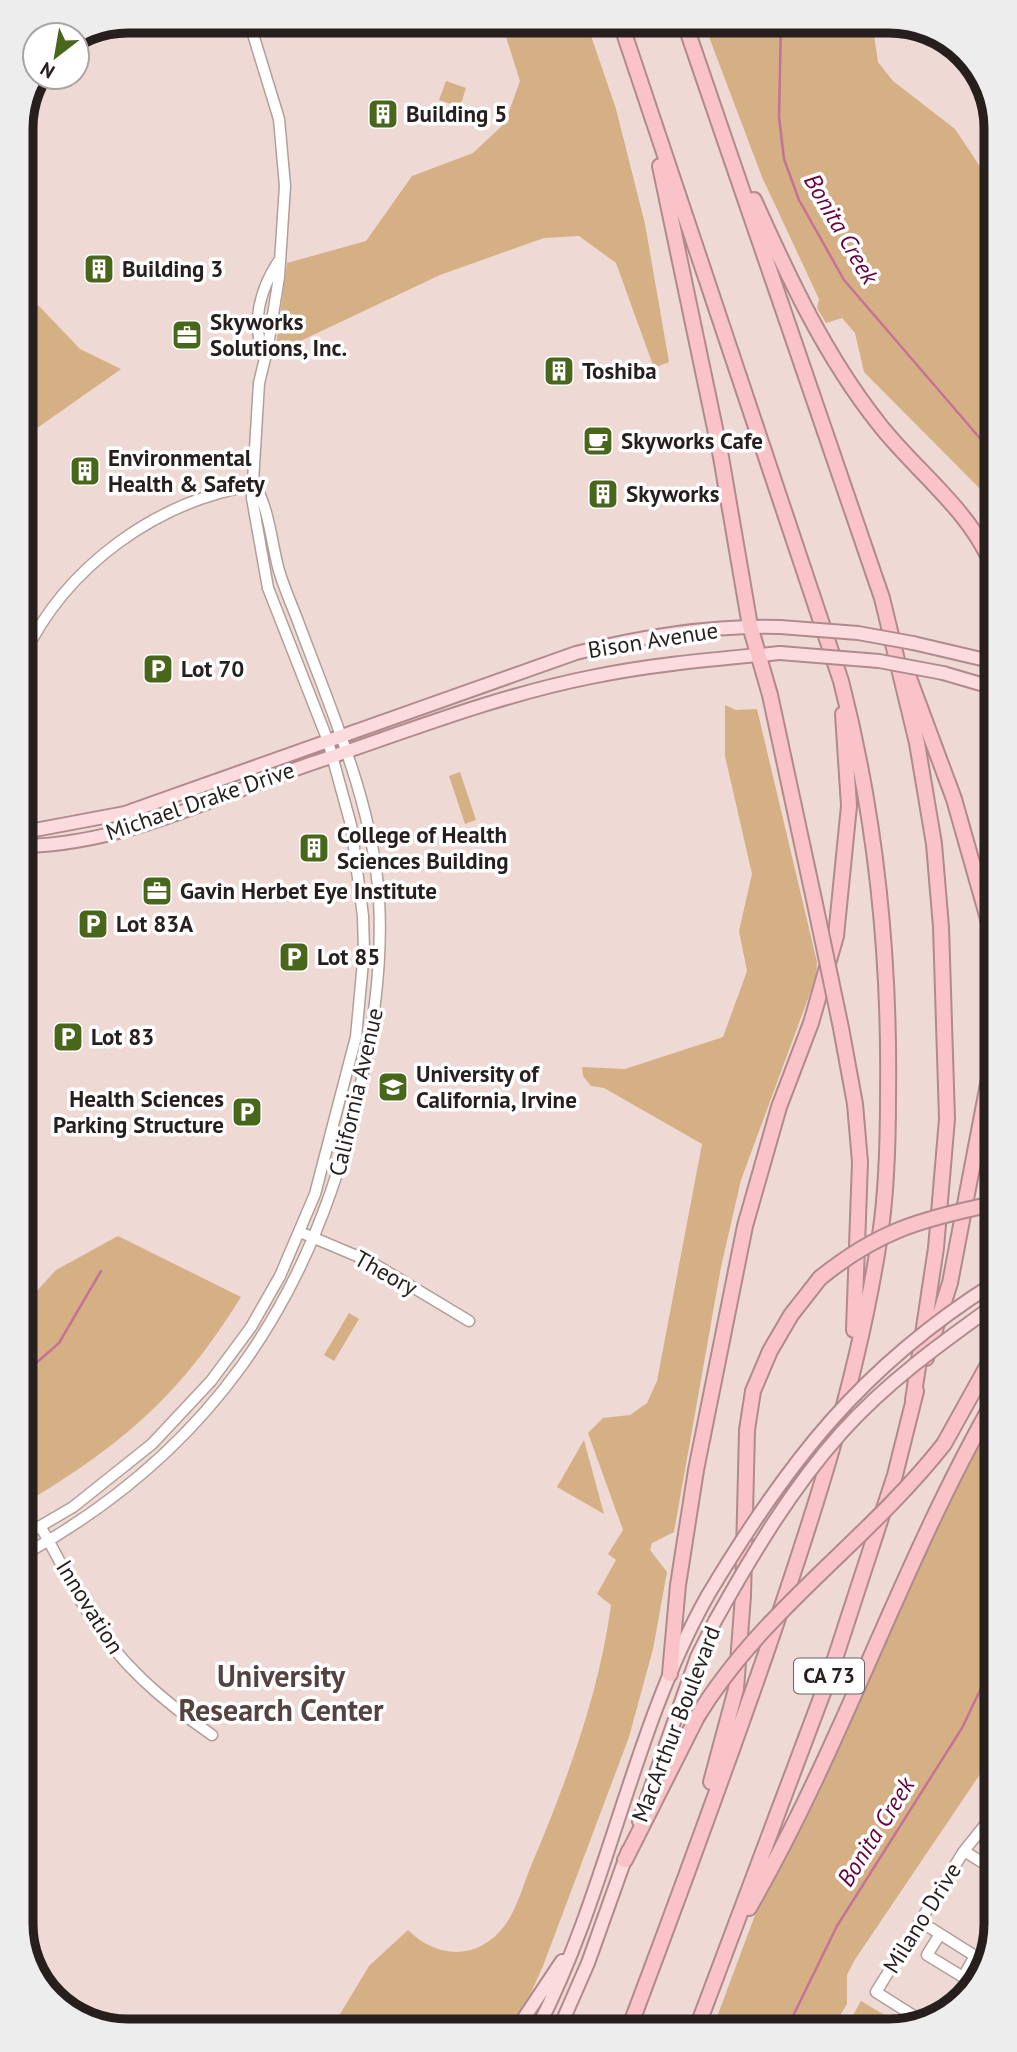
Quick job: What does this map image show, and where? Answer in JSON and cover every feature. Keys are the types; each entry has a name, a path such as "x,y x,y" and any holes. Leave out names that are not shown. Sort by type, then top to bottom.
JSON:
{"highway":[{"path":"624,33 841,681 858,745 880,892 889,1034 888,1134 881,1233 852,1380"},
{"path":"688,33 887,619 954,799 984,905"},
{"path":"647,107 721,457 750,626 770,695 855,1104 860,1162 852,1380"},
{"path":"718,119 786,270 821,340 879,425 967,523 984,551"},
{"path":"887,619 917,743 933,844 944,1001 947,1119 944,1181 913,1400"},
{"path":"670,1674 678,1585 696,1470 745,1226 779,1107 811,1023 836,936 849,806 841,681"},
{"path":"913,1400 950,1283 984,1105"},
{"path":"684,1882 736,1689 743,1596 747,1430 754,1391 770,1351 790,1315 820,1278 851,1253 885,1234 984,1206"},
{"path":"625,1860 697,1717 718,1683 745,1648 909,1489 944,1444 984,1371"},
{"name":"CA 73","path":"633,2019 814,1514 852,1380"},
{"name":"CA 73","path":"700,2019 834,1661 895,1475 913,1400"},
{"path":"727,1946 786,1840 956,1469 984,1419"}],"main road":[{"name":"Bison Avenue","path":"328,741 576,653 629,639 750,626 780,627 858,633 984,660"},
{"name":"Bison Avenue","path":"332,757 499,701 640,667 780,653 879,661 943,673 984,685"},
{"name":"Michael Drake Drive","path":"33,830 125,813 328,741"},
{"name":"Michael Drake Drive","path":"33,845 84,839 155,821 332,757"},
{"name":"MacArthur Boulevard","path":"542,2019 576,1941 670,1674 708,1595 778,1483 823,1428 869,1379 926,1329 984,1290"},
{"name":"MacArthur Boulevard","path":"563,2019 588,1963 697,1657 761,1539 842,1432 902,1376 984,1313"},
{"path":"523,2019 576,1941"}],"street":[{"name":"California Avenue","path":"33,1530 73,1507 126,1467 166,1431 204,1390 251,1327 280,1276 315,1194 344,1093 361,991 363,916 359,872 328,741 268,588 256,534 252,498 254,430 264,355 268,346 279,277 278,261 284,211 284,154 267,71 253,33"},
{"name":"California Avenue","path":"33,1550 131,1483 208,1409 262,1340 315,1238 351,1130 377,993 379,898 374,859 346,752 279,570 263,499 254,485"},
{"path":"33,639 68,588 100,557 134,532 212,493 254,485"},
{"name":"Theory","path":"300,1232 371,1262 469,1321"},
{"name":"Innovation","path":"40,1526 85,1609 122,1659 156,1693 212,1735"},
{"name":"Milano Drive","path":"913,2015 876,1992 964,1851 984,1826"},
{"path":"964,1851 983,1863"},
{"path":"921,1922 975,1955 962,1977 927,1955 940,1934"}],"shaded area":[{"path":"505,33 590,33 616,109 645,224 669,362 654,368 616,263 579,236 544,238 440,275 275,353 287,263 366,241 412,176 473,153 505,123 520,81"},
{"path":"708,33 874,33 878,62 893,81 955,129 981,168 984,183 984,493 864,372 855,333 842,318 826,323 817,308 819,299 762,177"},
{"path":"446,81 466,88 460,107 439,100"},
{"path":"33,302 80,349 121,369 33,431"},
{"path":"725,705 736,710 757,709 817,962 816,977 741,1180 721,1267 674,1532 652,1543 650,1550 667,1572 653,1649 629,1737 543,1966 530,1995 514,2019 337,2019 369,1966 408,1930 419,1940 445,1951 471,1950 495,1937 509,1919 516,1904 580,1738 606,1639 611,1605 597,1594 616,1560 608,1554 623,1530 588,1433 603,1418 630,1415 647,1403 657,1381 702,1144 604,1088 591,1086 583,1076 582,1067 625,1069 723,1037 747,971 739,931 752,874 725,756"},
{"path":"460,772 476,820 465,824 449,776"},
{"path":"118,1236 241,1297 196,1362 148,1414 94,1458 33,1498 33,1295 56,1270"},
{"path":"349,1313 359,1319 334,1361 324,1355"},
{"path":"984,1434 984,1768 854,1961 847,1975 847,2004 838,2019 716,2019 755,1915 964,1471"},
{"path":"584,1440 604,1514 557,1487"},
{"path":"861,2001 891,2019 889,2019 851,2019"}],"waterway":[{"name":"Bonita Creek","path":"781,33 779,117 784,159 799,200 844,280 984,443"},
{"path":"33,1366 59,1343 101,1271"},
{"name":"Bonita Creek","path":"791,2019 837,1926 962,1728 984,1682"}],"place":[{"name":"Building 5","path":"383,114"},
{"name":"Building 3","path":"99,269"},
{"name":"Skyworks Solutions, Inc.","path":"187,335"},
{"name":"Toshiba","path":"559,371"},
{"name":"Skyworks Cafe","path":"598,441"},
{"name":"Environmental Health & Safety","path":"85,471"},
{"name":"Skyworks","path":"603,494"},
{"name":"Lot 70","path":"158,669"},
{"name":"College of Health Sciences Building","path":"314,848"},
{"name":"Gavin Herbet Eye Institute","path":"157,891"},
{"name":"Lot 83A","path":"93,924"},
{"name":"Lot 85","path":"294,957"},
{"name":"Lot 83","path":"68,1037"},
{"name":"University of California, Irvine","path":"393,1087"},
{"name":"Health Sciences Parking Structure","path":"247,1112"}],"district":[{"name":"University Research Center","path":"281,1694"}]}
